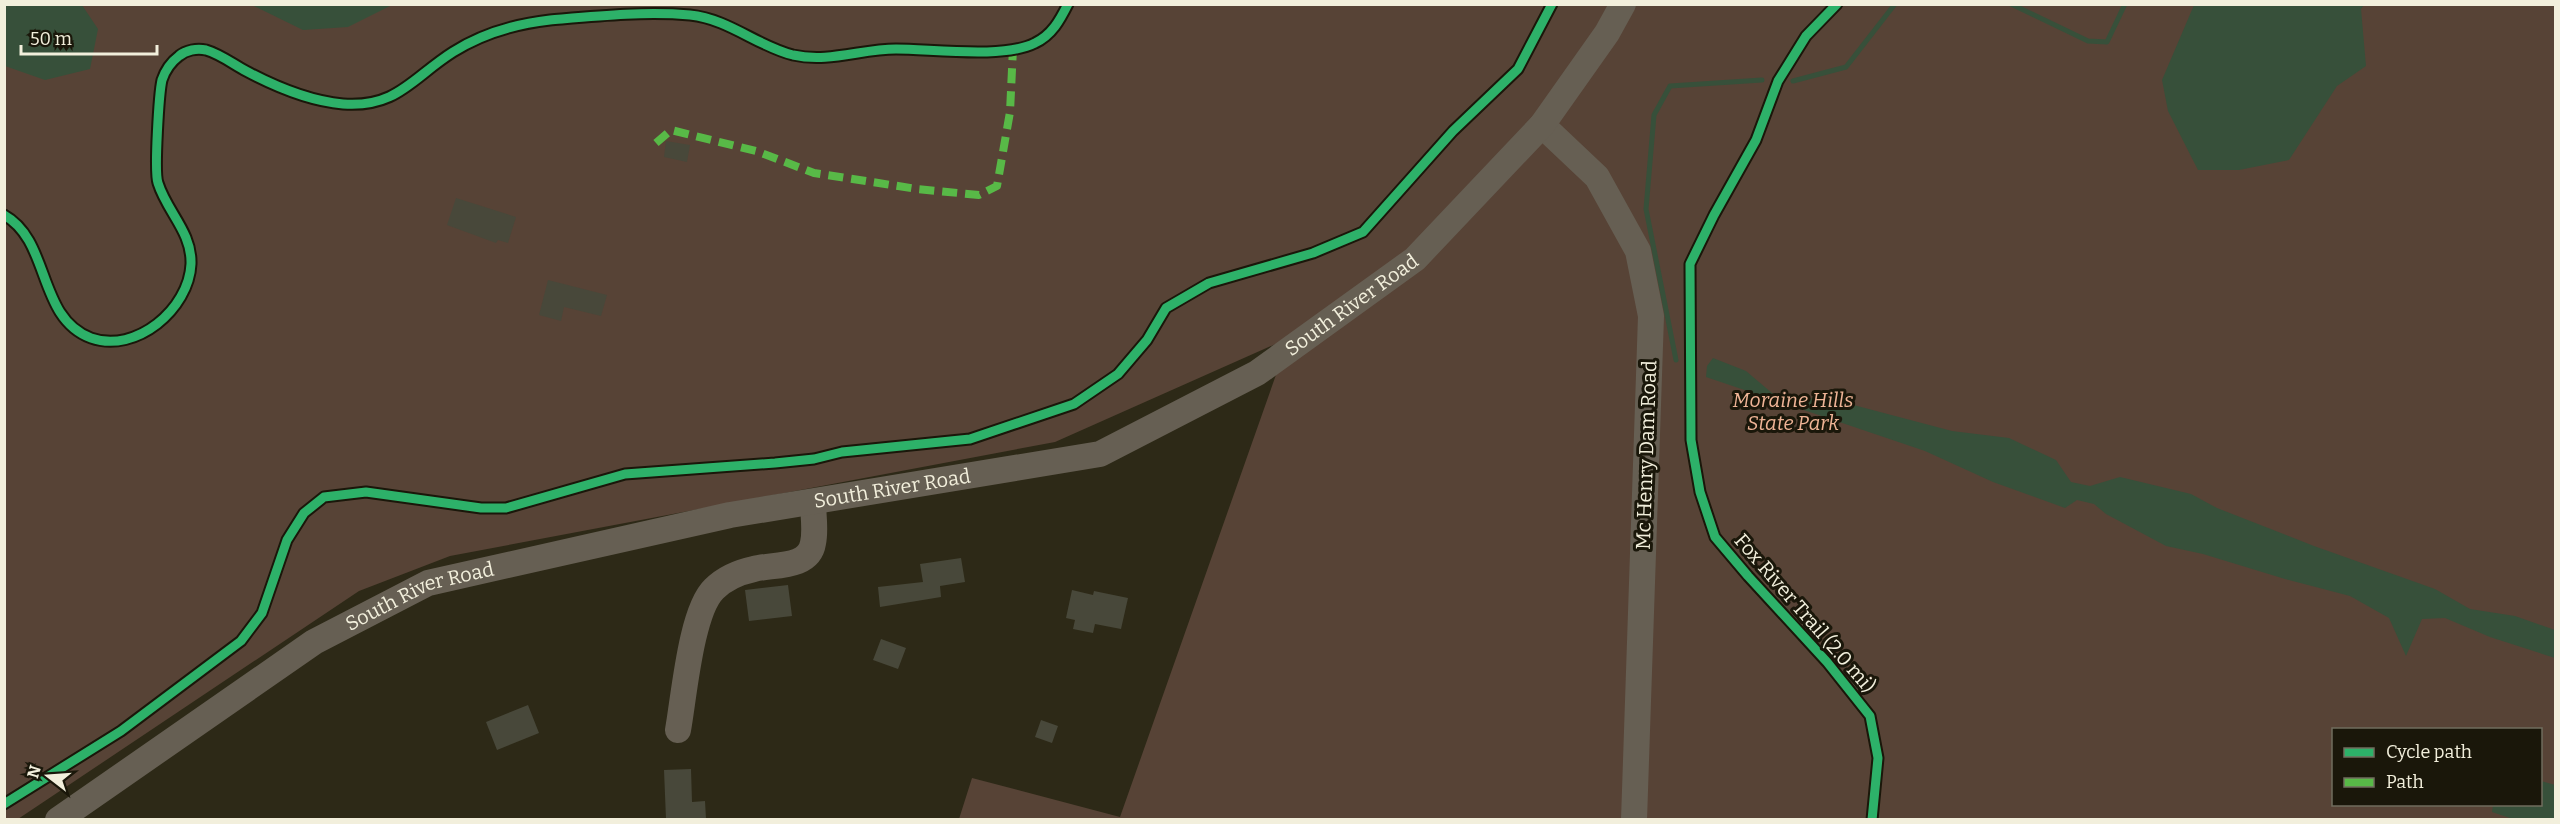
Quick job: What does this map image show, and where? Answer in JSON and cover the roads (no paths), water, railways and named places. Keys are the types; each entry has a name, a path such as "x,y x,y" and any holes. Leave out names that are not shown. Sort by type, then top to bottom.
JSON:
{"street":[{"name":"South River Road","path":"58,819 314,642 428,583 730,516 1100,454 1246,379 1415,260 1542,125 1607,33 1623,4"},
{"name":"Mc Henry Dam Road","path":"1542,125 1597,177 1638,251 1651,316 1634,819"},
{"path":"678,730 697,620 712,590 733,576 757,568 792,564 808,554 813,545 813,502"}],"waterway":[{"path":"1793,81 1846,67 1895,4"},
{"path":"2011,4 2088,41 2107,42 2125,4"},
{"path":"1676,360 1646,209 1654,115 1670,86 1762,80"}],"park label":[{"name":"Moraine Hills State Park","path":"1793,412"}]}
